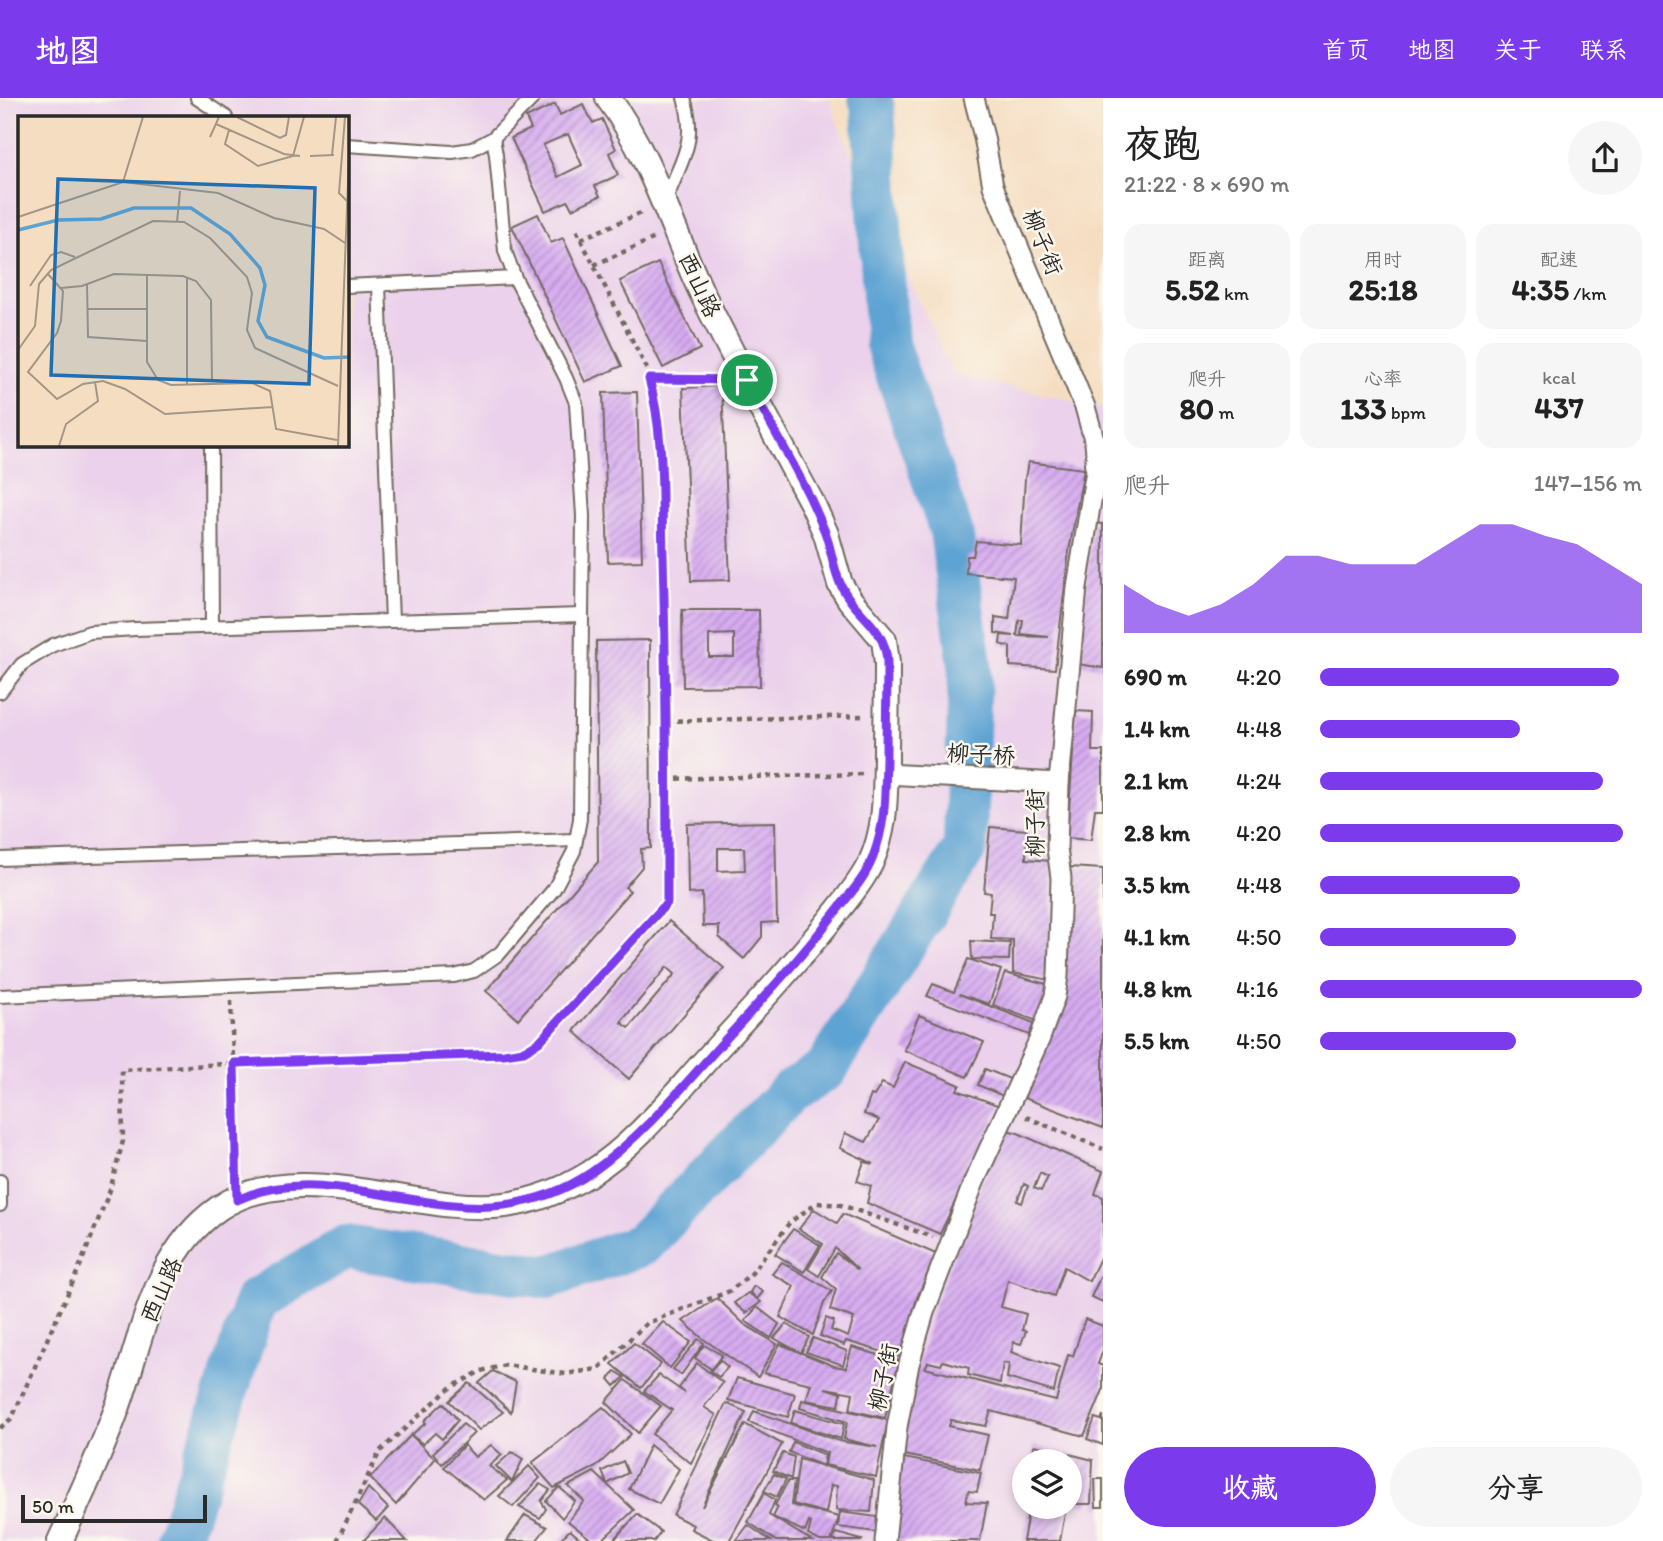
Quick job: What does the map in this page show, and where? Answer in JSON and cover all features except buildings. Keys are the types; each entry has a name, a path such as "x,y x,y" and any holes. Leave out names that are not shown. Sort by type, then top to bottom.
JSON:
{"street":[{"name":"西山路","path":"60,1541 116,1412 167,1265 192,1231 220,1208 237,1200 253,1193 292,1187 334,1188 470,1206 500,1206 531,1201 590,1174 641,1131 801,957 860,882 871,861 885,813 887,650 884,639 850,600 840,584 826,534 813,505 701,290 630,131 608,98"},
{"name":"柳子街","path":"885,1541 891,1475 909,1364 924,1312 950,1243 1040,1038 1055,996 1061,878 1057,848 1059,783 1077,587 1100,464 1085,407 993,186 974,98"},
{"name":"柳子桥","path":"886,774 1059,783"}],"lane":[{"path":"197,98 224,116"},
{"path":"348,145 452,152 472,149 493,138 533,98"},
{"path":"665,206 688,148 690,129 684,98"},
{"path":"0,996 454,975 474,971 500,953 554,889 574,851 580,819 583,516 580,432 576,403 566,378 515,278 505,251 493,138"},
{"path":"348,286 515,278"},
{"path":"379,285 392,621"},
{"path":"211,446 212,627"},
{"path":"0,692 22,664 53,645 90,632 582,615"},
{"path":"0,859 576,840"},
{"path":"0,1181 0,1205"}],"path":[{"path":"581,239 616,224"},
{"path":"0,1428 12,1418 80,1266 110,1189 123,1140 122,1070 524,1051 539,1042 667,903 667,721 659,443 655,400 632,338 575,228"},
{"path":"594,265 628,250"},
{"path":"649,379 747,380"},
{"path":"667,721 887,716"},
{"path":"667,779 886,774"},
{"path":"230,986 237,1200"},
{"path":"1007,1109 1103,1149"},
{"path":"337,1541 380,1451 450,1388 481,1371 506,1365 566,1374 598,1369 647,1323 730,1291 752,1273 790,1222 817,1203 841,1206 950,1243"}],"shaded area":[{"path":"0,98 829,98 839,128 953,374 1103,408 1103,1541 0,1541"}],"waterway":[{"path":"178,1541 256,1300 346,1247 548,1277 641,1245 789,1093 826,1069 965,848 970,664 951,531 887,344 873,108 870,98"}],"route":[{"path":"649,379 747,380 813,505 826,534 840,584 850,600 884,639 887,650 885,813 871,861 860,882 801,957 641,1131 590,1174 561,1189 531,1201 500,1206 470,1206 334,1188 292,1187 253,1193 237,1200 234,1063 504,1054 524,1051 539,1042 667,903 667,672 659,443 655,400 649,379"}]}
